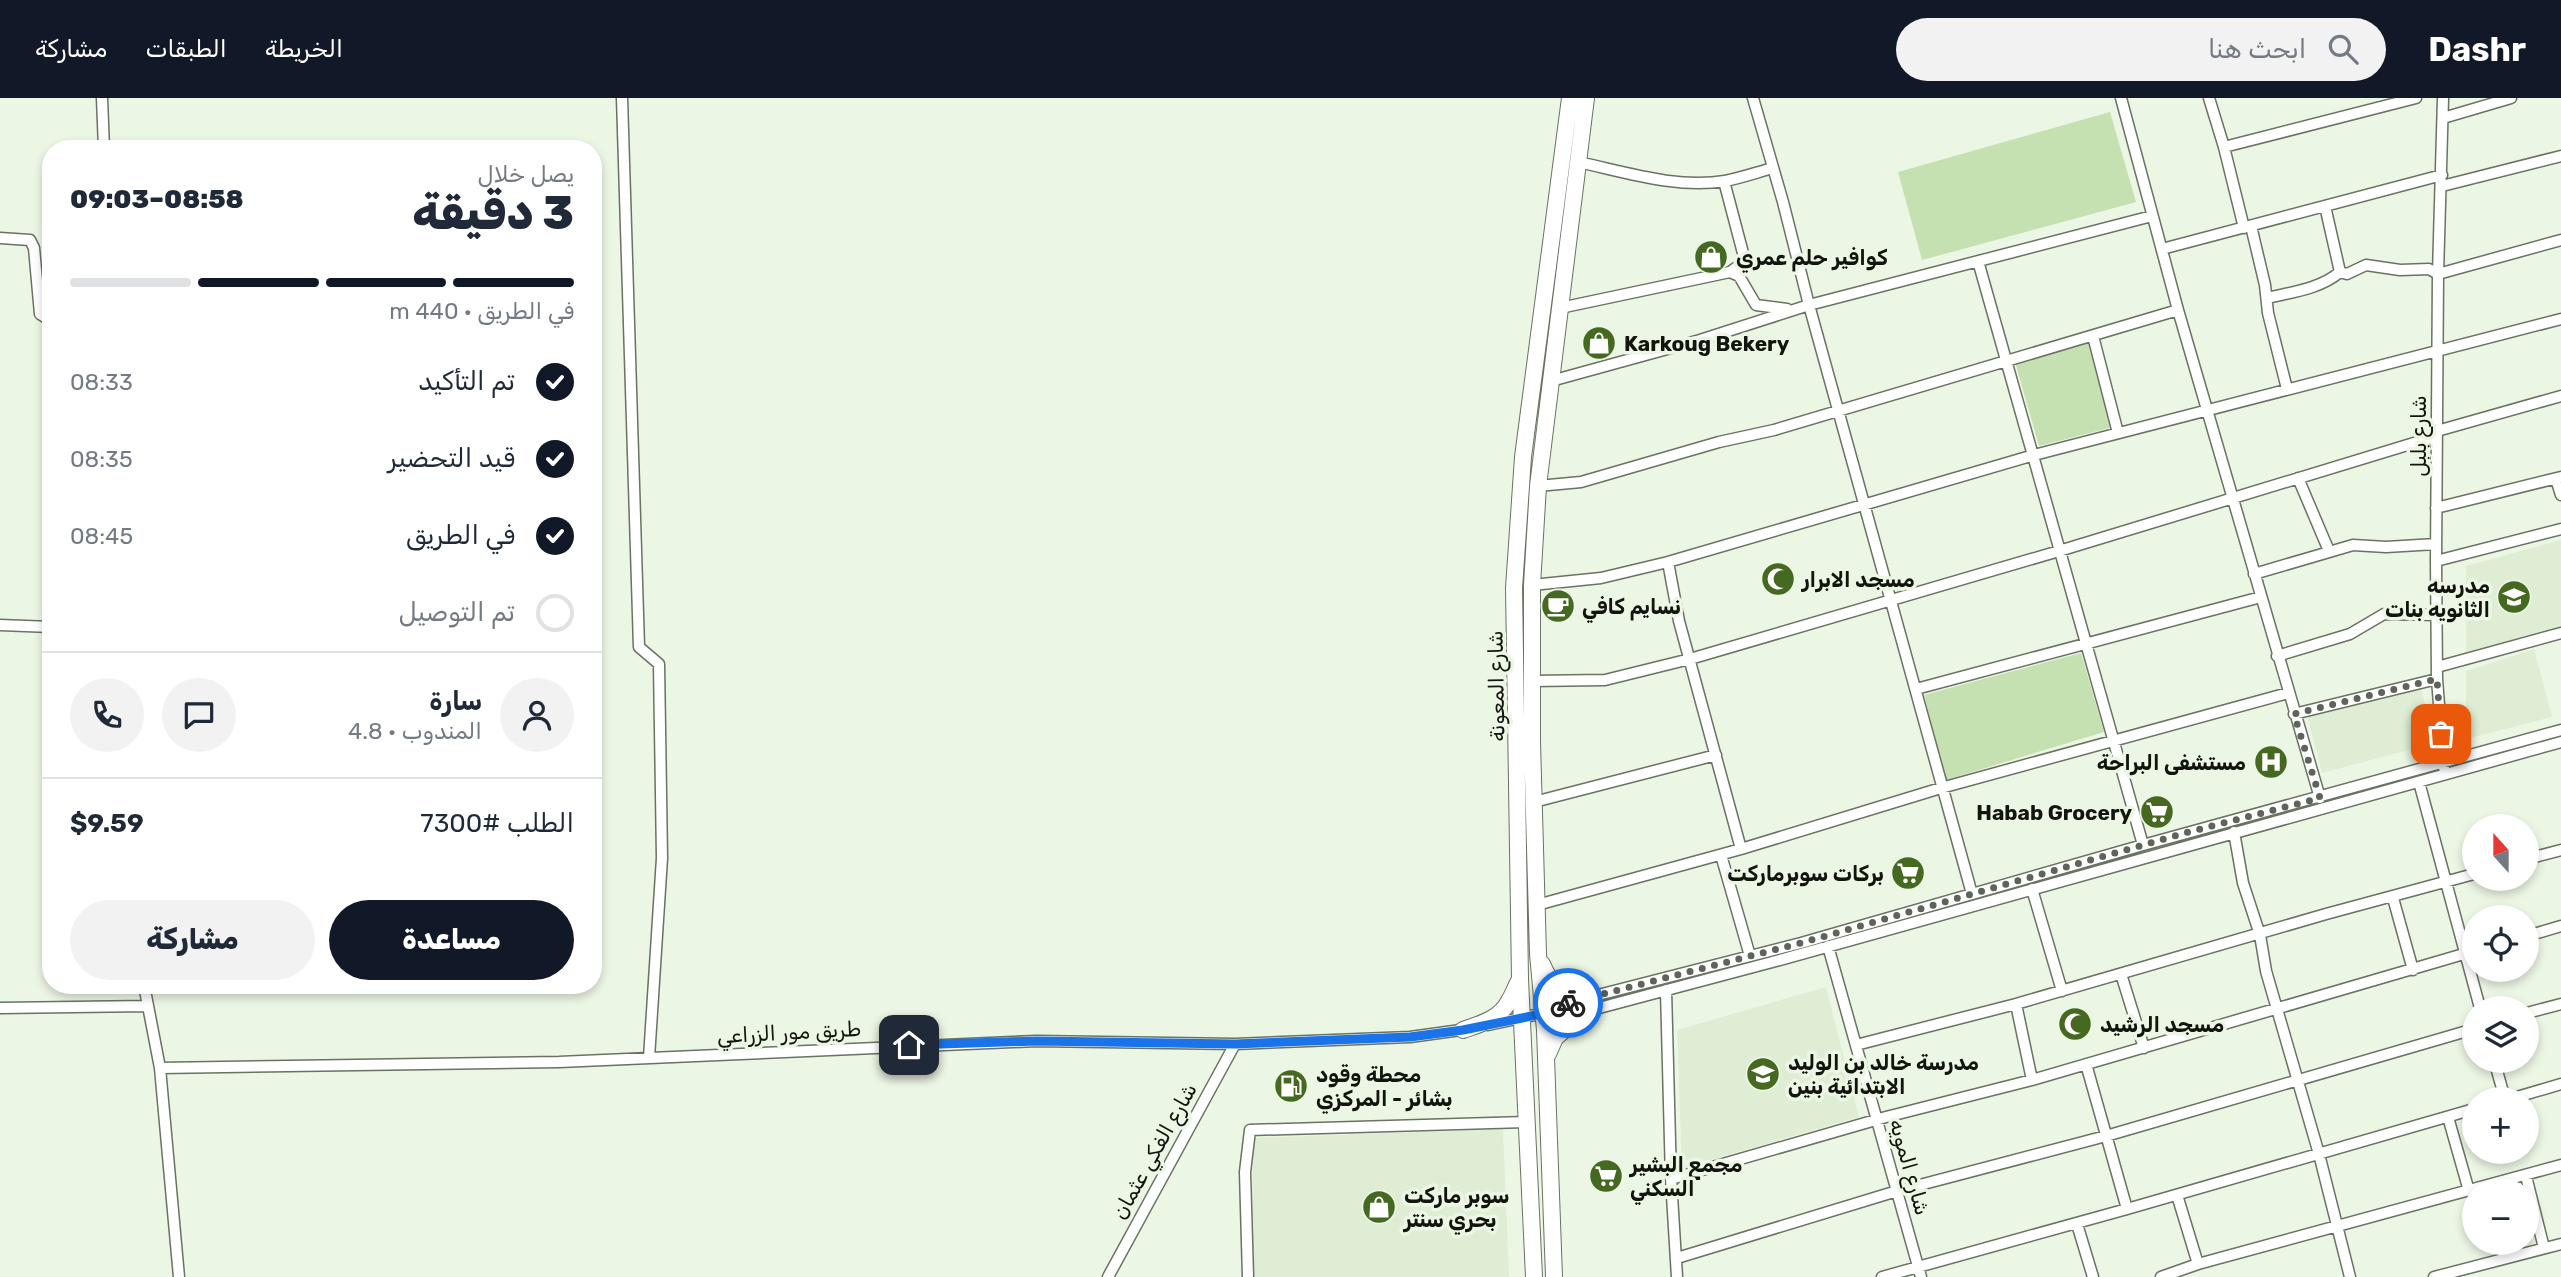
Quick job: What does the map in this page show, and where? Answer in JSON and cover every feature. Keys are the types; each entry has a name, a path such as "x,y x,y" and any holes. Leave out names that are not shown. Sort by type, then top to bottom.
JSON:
{"highway":[{"name":"شارع المعونة","path":"1534,1277 1520,979 1514,588 1523,457 1570,98"},
{"name":"شارع المعونة","path":"1554,1277 1544,1013 1536,905 1531,681 1532,585 1538,486 1586,98"},
{"path":"1538,954 1552,984 1574,994 1595,997"},
{"path":"1463,1030 1501,1013 1520,979"},
{"path":"1546,1063 1555,1038 1584,1012"}],"street":[{"path":"102,98 104,140"},
{"path":"622,98 639,647 659,664 662,858 649,1058"},
{"path":"1753,98 1972,894"},
{"path":"2121,98 2178,310 2320,798"},
{"path":"2210,98 2267,299 2287,389"},
{"path":"2224,147 2416,98"},
{"name":"شارع بلبل","path":"2443,98 2438,274 2436,615 2437,679 2445,775"},
{"path":"2443,118 2511,98"},
{"path":"2162,249 2325,206 2561,156"},
{"path":"1578,162 1662,180 1724,181 1773,168"},
{"path":"1560,307 1730,272 1741,264 1744,257 1724,181"},
{"path":"2325,206 2340,272"},
{"path":"1551,381 1700,340 1809,305 2152,216"},
{"path":"0,238 30,240 34,248 42,315"},
{"path":"2267,299 2314,287 2340,272 2347,274 2365,265 2400,270 2429,269 2438,274 2561,240"},
{"path":"1978,261 2143,845"},
{"path":"1730,272 1739,276 1756,305 1792,310"},
{"path":"1538,486 1581,482 1719,442 1796,424 2178,310"},
{"path":"1532,585 1601,578 1668,562 2034,455 2561,319"},
{"path":"2093,336 2118,433"},
{"path":"1531,681 1605,680 1690,659 2059,551 2561,396"},
{"path":"2298,478 2329,551"},
{"path":"2436,508 2559,478 2561,495"},
{"path":"2436,561 2561,529"},
{"path":"2254,574 2353,545 2386,547 2436,544"},
{"path":"1668,562 1677,613 1741,849"},
{"path":"1916,689 2260,597"},
{"path":"2277,656 2350,634 2384,614 2436,615"},
{"path":"0,625 42,627"},
{"path":"2437,667 2561,633"},
{"path":"2294,714 2437,679"},
{"path":"1536,905 1721,855 1941,788 2288,693"},
{"path":"1544,1013 1563,1004 1750,956 2561,730"},
{"path":"1544,1013 1558,1016 1584,1012 2561,742"},
{"path":"1534,803 1716,755"},
{"path":"2419,782 2462,930"},
{"path":"2234,832 2243,883 2260,935 2276,1010 2319,1154 2350,1277"},
{"path":"2539,856 2561,850"},
{"path":"1721,855 1750,956"},
{"path":"1856,1045 2016,1004 2462,878"},
{"path":"2032,889 2062,990"},
{"path":"2393,898 2413,970"},
{"path":"2539,932 2561,926"},
{"name":"شارع المويه","path":"1828,946 1920,1272"},
{"path":"1671,1178 1876,1120 2032,1080 2462,955"},
{"path":"2121,974 2144,1048"},
{"path":"1666,990 1671,1178 1677,1277"},
{"path":"146,994 160,1068 179,1277"},
{"path":"2016,1004 2032,1080"},
{"path":"2539,1010 2561,1004"},
{"path":"0,1008 148,1006"},
{"name":"طريق مور الزراعي","path":"160,1068 649,1058 1036,1041 1235,1044 1410,1037 1463,1030 1544,1013"},
{"path":"1677,1258 1897,1191 2105,1136 2462,1032"},
{"name":"شارع الفكي عثمان","path":"1108,1277 1235,1044"},
{"path":"2086,1064 2127,1209"},
{"path":"2539,1090 2561,1084"},
{"path":"1882,1277 1920,1272 2462,1113"},
{"path":"2448,1117 2465,1178"},
{"path":"1248,1277 1245,1172 1250,1130 1528,1122"},
{"path":"2518,1178 2561,1166"},
{"path":"2526,1176 2544,1248"},
{"path":"2161,1277 2462,1193"},
{"path":"2177,1195 2198,1265"},
{"path":"2077,1224 2093,1277"},
{"path":"2434,1277 2461,1274 2561,1244"}],"shaded area":[{"name":"مدرسه الثانويه بنات","path":"2561,540 2561,627 2466,656 2466,566"},
{"path":"2534,649 2552,717 2466,739 2466,671"},
{"path":"2420,685 2435,743 2322,773 2307,715"},
{"name":"مستشفى البراحة","path":"2277,748 2282,749 2288,764 2260,774 2255,759"},
{"name":"مدرسة خالد بن الوليد الابتدائية بنين","path":"1826,987 1859,1117 1682,1168 1677,1030"},
{"name":"سوبر ماركت بحري سنتر","path":"1503,1129 1509,1277 1252,1277 1253,1138"}],"green space":[{"path":"2110,112 2136,202 1922,260 1898,172"},
{"path":"2090,342 2113,427 2039,446 2015,362"},
{"path":"2081,653 2104,732 1946,780 1924,695"}],"way so far":[{"path":"1568,1003 1801,943 2185,833 2320,798 2294,714 2437,679 2441,734"}],"place":[{"name":"كوافير حلم عمري","path":"1711,257"},
{"name":"Karkoug Bekery","path":"1599,343"},
{"name":"مسجد الابرار","path":"1778,579"},
{"name":"مدرسه الثانويه بنات","path":"2514,597"},
{"name":"نسايم كافي","path":"1558,606"},
{"name":"مستشفى البراحة","path":"2271,762"},
{"name":"Habab Grocery","path":"2157,812"},
{"name":"بركات سوبرماركت","path":"1908,873"},
{"name":"مسجد الرشيد","path":"2075,1024"},
{"name":"مدرسة خالد بن الوليد الابتدائية بنين","path":"1763,1074"},
{"name":"محطة وقود بشائر - المركزي","path":"1291,1086"},
{"name":"مجمع البشير السكني","path":"1606,1176"},
{"name":"سوبر ماركت بحري سنتر","path":"1379,1207"}],"route":[{"path":"909,1045 1036,1041 1235,1044 1410,1037 1522,1018 1568,1003"}]}
